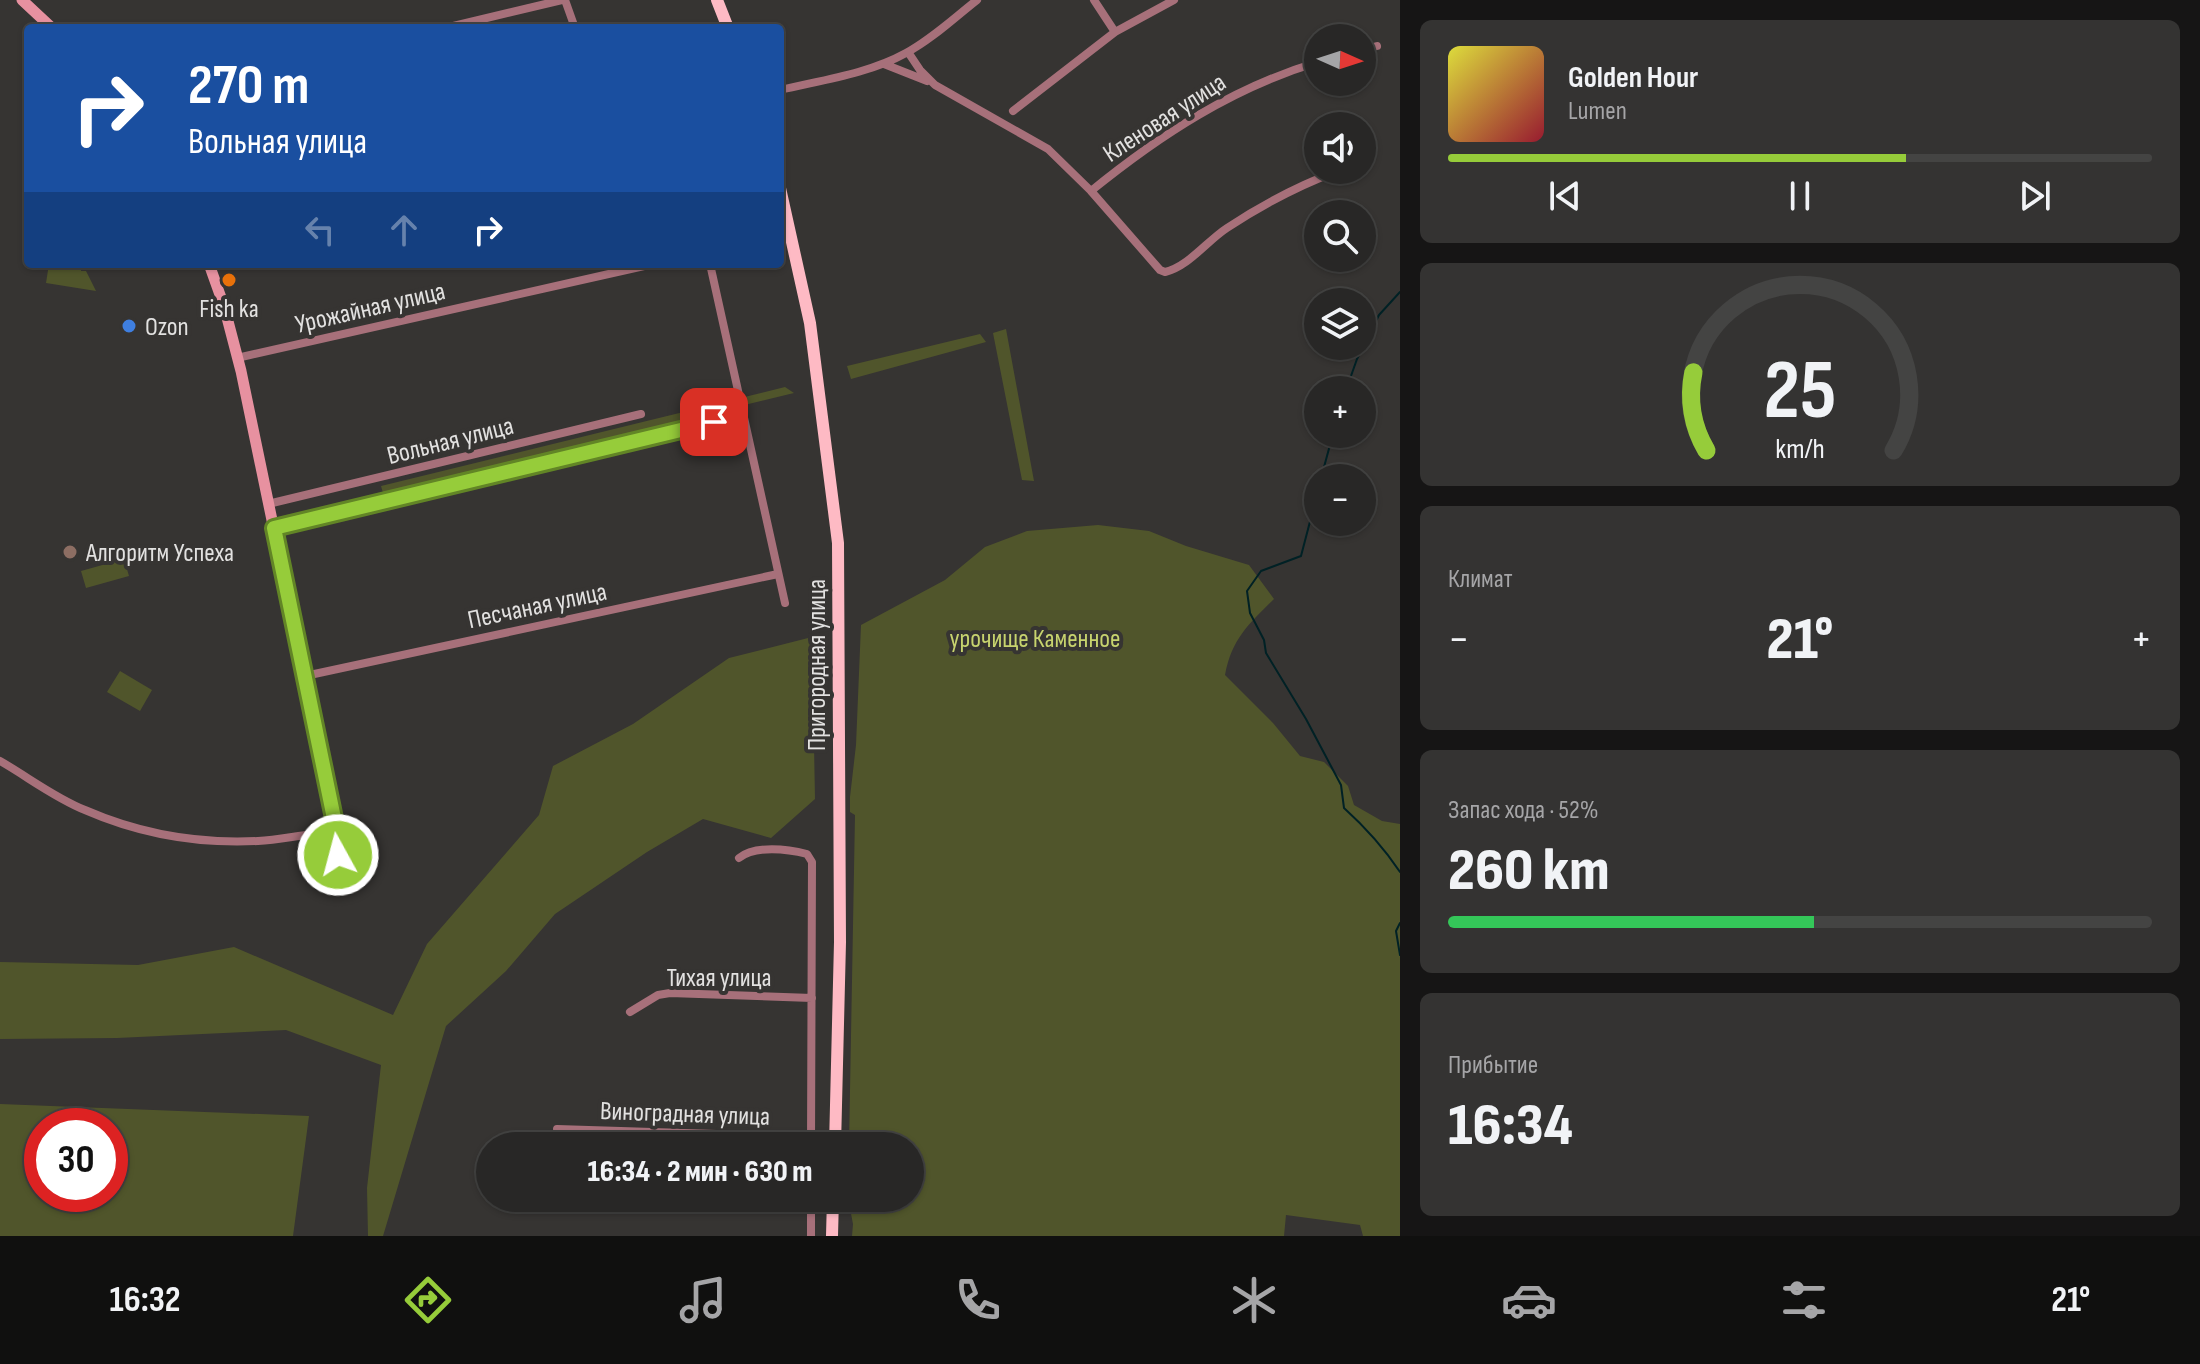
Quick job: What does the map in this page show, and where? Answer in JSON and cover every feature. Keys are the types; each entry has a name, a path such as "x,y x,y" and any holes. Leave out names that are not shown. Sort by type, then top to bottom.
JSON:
{"main road":[{"path":"717,0 726,24"},
{"name":"Пригородная улица","path":"784,206 810,323 838,543 840,942 835,1132"},
{"path":"832,1236 833,1212"}],"street":[{"path":"22,0 48,24"},
{"path":"462,24 564,0 573,24"},
{"path":"784,89 883,64 935,34 977,0"},
{"path":"1094,0 1115,32"},
{"path":"1013,111 1115,32 1174,0"},
{"path":"908,52 935,85"},
{"path":"883,64 935,85"},
{"name":"Кленовая улица","path":"935,85 1048,149 1091,191 1152,143 1218,102 1257,83 1304,67"},
{"path":"1091,191 1160,270 1171,271 1224,229 1305,184"},
{"path":"210,268 237,358 274,528 336,828 338,855 324,859 317,853 313,834"},
{"name":"Урожайная улица","path":"237,358 635,268"},
{"path":"711,268 785,603"},
{"path":"694,402 738,392"},
{"name":"Вольная улица","path":"268,504 641,414"},
{"name":"Вольная улица","path":"274,528 743,415"},
{"name":"Песчаная улица","path":"305,676 778,574"},
{"path":"0,761 82,809 168,836 215,841 259,841 336,828"},
{"path":"739,858 748,851 794,850 807,854 812,862 811,1132"},
{"name":"Тихая улица","path":"630,1012 658,995 670,993 812,998"},
{"name":"Виноградная улица","path":"557,1129 620,1132"},
{"path":"811,1212 811,1236"}],"green space":[{"path":"48,268 81,268 81,271 86,271 96,291 46,283"},
{"path":"1006,329 1034,481 1022,480 993,333"},
{"path":"980,334 986,342 851,379 847,366"},
{"path":"785,387 794,393 383,493 381,486"},
{"name":"урочище Каменное","path":"1098,525 1149,531 1249,565 1274,599 1237,641 1225,675 1273,723 1300,756 1324,762 1348,786 1354,805 1382,821 1400,824 1400,1236 1363,1236 1360,1225 1286,1215 1284,1236 852,1236 851,1212 924,1212 924,1132 849,1132 855,815 850,812 850,797 856,745 861,625 945,580 985,547 1027,531"},
{"path":"124,559 129,576 86,588 81,571"},
{"path":"812,637 815,799 771,838 703,819 647,852 555,914 506,971 446,1026 383,1236 368,1236 367,1188 381,1065 286,1030 117,1038 0,1039 0,962 138,965 234,947 393,1015 427,944 539,815 553,766 633,724 729,658"},
{"path":"120,671 152,690 140,711 107,692"},
{"path":"0,1104 103,1108 24,1108 24,1212 128,1212 128,1109 309,1116 293,1236 0,1236"}],"waterway":[{"path":"1351,376 1379,315 1400,292"},
{"path":"1325,464 1329,448"},
{"path":"1306,536 1301,556 1261,571 1247,591 1250,613 1264,640 1266,653 1341,785 1344,808 1374,838 1400,872"},
{"path":"1400,923 1396,931 1400,955"}],"place":[{"name":"Fish ka","path":"229,280"},
{"name":"Ozon","path":"129,326"},
{"name":"Алгоритм Успеха","path":"70,552"}],"route":[{"path":"338,855 336,828 274,528 714,422"}]}
